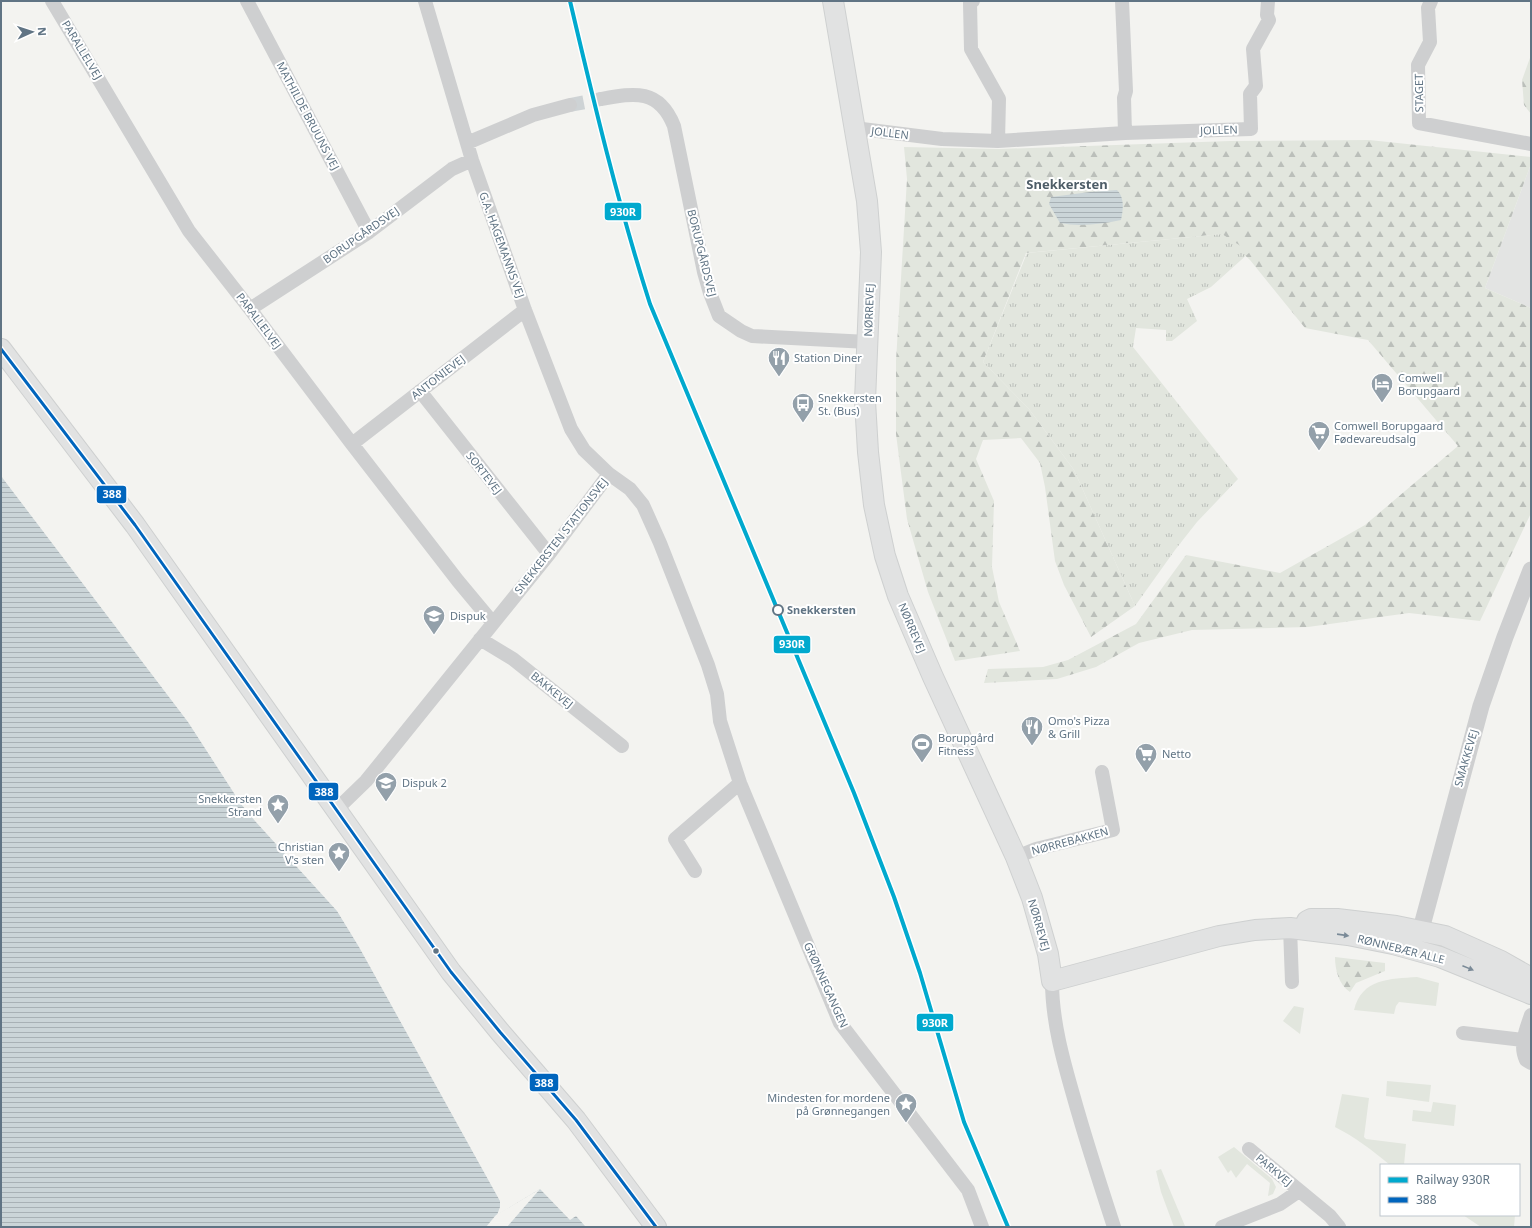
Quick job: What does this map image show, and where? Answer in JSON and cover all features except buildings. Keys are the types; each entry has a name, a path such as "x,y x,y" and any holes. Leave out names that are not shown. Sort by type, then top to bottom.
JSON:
{"main road":[{"name":"NØRREVEJ","path":"833,1 867,201 871,252 865,401 868,452 874,505 886,556 898,596 1016,857 1032,898 1048,954 1052,981"},
{"path":"1,349 135,525 451,972 500,1032 576,1120 656,1227"},
{"name":"RØNNEBÆR ALLE","path":"1290,928 1310,920 1337,919 1396,926 1445,936 1501,961 1531,978"},
{"name":"RØNNEBÆR ALLE","path":"1052,981 1219,936 1255,930 1290,928 1348,935 1416,950 1440,957 1531,994"}],"street":[{"name":"PARALLELVEJ","path":"52,1 189,231 458,581 493,623"},
{"name":"MATHILDE BRUUNS VEJ","path":"247,1 369,232"},
{"name":"G.A. HAGEMANNS VEJ","path":"425,1 466,143 525,310 571,430 584,450 609,474"},
{"path":"1122,1 1126,91 1124,98 1125,133"},
{"name":"JOLLEN","path":"854,128 942,139 998,141 1125,133 1251,129 1250,94 1256,86 1253,49 1269,20 1267,14 1268,1"},
{"name":"STAGET","path":"1431,1 1428,8 1430,42 1418,65 1419,123 1531,144"},
{"path":"970,2 970,49 999,99 998,141"},
{"name":"BORUPGÅRDSVEJ","path":"601,99 625,94 646,96 660,104 670,116 674,126 704,272 719,316 741,331 752,336 868,342"},
{"path":"466,143 533,115 570,105"},
{"name":"BORUPGÅRDSVEJ","path":"250,309 369,232 452,170 472,160"},
{"name":"ANTONIEVEJ","path":"352,444 525,310"},
{"name":"SORTEVEJ","path":"420,392 549,554"},
{"name":"SNEKKERSTEN STATIONSVEJ","path":"336,810 366,781 549,554 609,474 630,489 643,505 660,543 708,665 717,694 720,721"},
{"name":"SMAKKEVEJ","path":"1416,950 1483,700 1531,570"},
{"name":"BAKKEVEJ","path":"480,639 513,659 622,746"},
{"name":"GRØNNEGANGEN","path":"720,721 740,783 840,1023 968,1190 982,1227"},
{"name":"NØRREBAKKEN","path":"1016,857 1036,849 1114,830 1102,772"},
{"path":"695,871 675,839 740,783"},
{"path":"1290,928 1292,982"},
{"name":"NØRREVEJ","path":"1052,981 1052,999 1057,1032 1069,1081 1087,1145 1114,1227"},
{"path":"1531,1015 1523,1040 1522,1053 1526,1060 1531,1063"},
{"path":"1463,1033 1523,1040"},
{"name":"PARKVEJ","path":"1249,1149 1330,1216 1339,1227"},
{"name":"PARKVEJ","path":"1222,1227 1280,1204 1299,1190"}],"shaded area":[{"path":"1531,164 1531,308 1485,288"},
{"path":"1117,190 1120,193 1122,200 1123,208 1121,220 1106,223 1075,225 1060,223 1049,204 1051,197"},
{"path":"1,476 188,722 241,804 337,911 359,947 500,1201 500,1207 497,1215 540,1189 570,1220 576,1216 585,1226 584,1227 1,1227"}],"green space":[{"path":"1531,55 1531,114 1524,105 1522,80"},
{"path":"1369,140 1531,157 1531,164 1485,288 1531,308 1531,513 1480,621 1409,613 1308,627 1192,630 1139,643 1096,667 1057,679 984,683 988,669 1043,667 1068,660 1136,624 1186,555 1280,573 1365,525 1458,446 1368,340 1305,328 1250,260 1222,234 1026,253 983,362 1029,409 1074,470 1135,606 1091,637 1064,585 1055,561 1045,487 1040,463 1021,438 983,440 976,459 994,501 992,567 999,602 1020,651 955,661 928,592 907,519 896,434 896,361 907,179 904,147 999,149 1230,141"},
{"path":"1222,234 1250,252 1211,287 1187,299 1197,321 1172,341 1166,341 1166,330 1136,328 1133,347 1238,479 1197,522 1135,606 1074,470 1029,409 983,362 1027,253"},
{"path":"1335,957 1385,963 1385,971 1356,983 1350,992 1346,989 1338,977"},
{"path":"1417,977 1439,983 1436,1006 1399,1002 1396,1006 1394,1014 1354,1010 1358,999 1370,986 1378,982 1397,978"},
{"path":"1294,1006 1304,1008 1300,1034 1283,1021"},
{"path":"1387,1081 1431,1085 1429,1102 1386,1096"},
{"path":"1342,1094 1369,1098 1364,1137 1366,1139 1406,1144 1404,1164 1389,1164 1350,1135 1335,1127"},
{"path":"1433,1102 1456,1105 1454,1126 1412,1121 1413,1110 1431,1112"},
{"path":"1234,1147 1272,1179 1276,1187 1273,1194 1268,1196 1270,1183 1247,1164 1236,1178 1231,1170 1228,1173 1218,1157"},
{"path":"1161,1169 1185,1226 1184,1227 1174,1227 1161,1192 1156,1171"},
{"path":"1464,1216 1515,1216 1514,1227 1481,1227"}],"pier":[{"path":"540,1189 507,1227 486,1227 496,1215"}],"tunnel":[{"path":"570,105 601,99"}],"rail line":[{"name":"930R","path":"570,1 617,191 650,304 854,793 894,897 920,973 964,1122 1008,1227"}],"transit line":[{"name":"388","path":"1,349 135,525 451,972 500,1032 576,1120 656,1227"}],"place":[{"name":"Station Diner","path":"779,378"},
{"name":"Comwell Borupgaard","path":"1382,404"},
{"name":"Snekkersten St. (Bus)","path":"803,424"},
{"name":"Comwell Borupgaard Fødevareudsalg","path":"1319,452"},
{"name":"Snekkersten","path":"778,610"},
{"name":"Dispuk","path":"434,636"},
{"name":"Omo's Pizza & Grill","path":"1032,746"},
{"name":"Borupgård Fitness","path":"922,764"},
{"name":"Netto","path":"1146,774"},
{"name":"Dispuk 2","path":"386,802"},
{"name":"Snekkersten Strand","path":"278,824"},
{"name":"Christian V's sten","path":"339,872"},
{"name":"Mindesten for mordene på Grønnegangen","path":"906,1124"}],"district":[{"name":"Snekkersten","path":"1067,184"}]}
